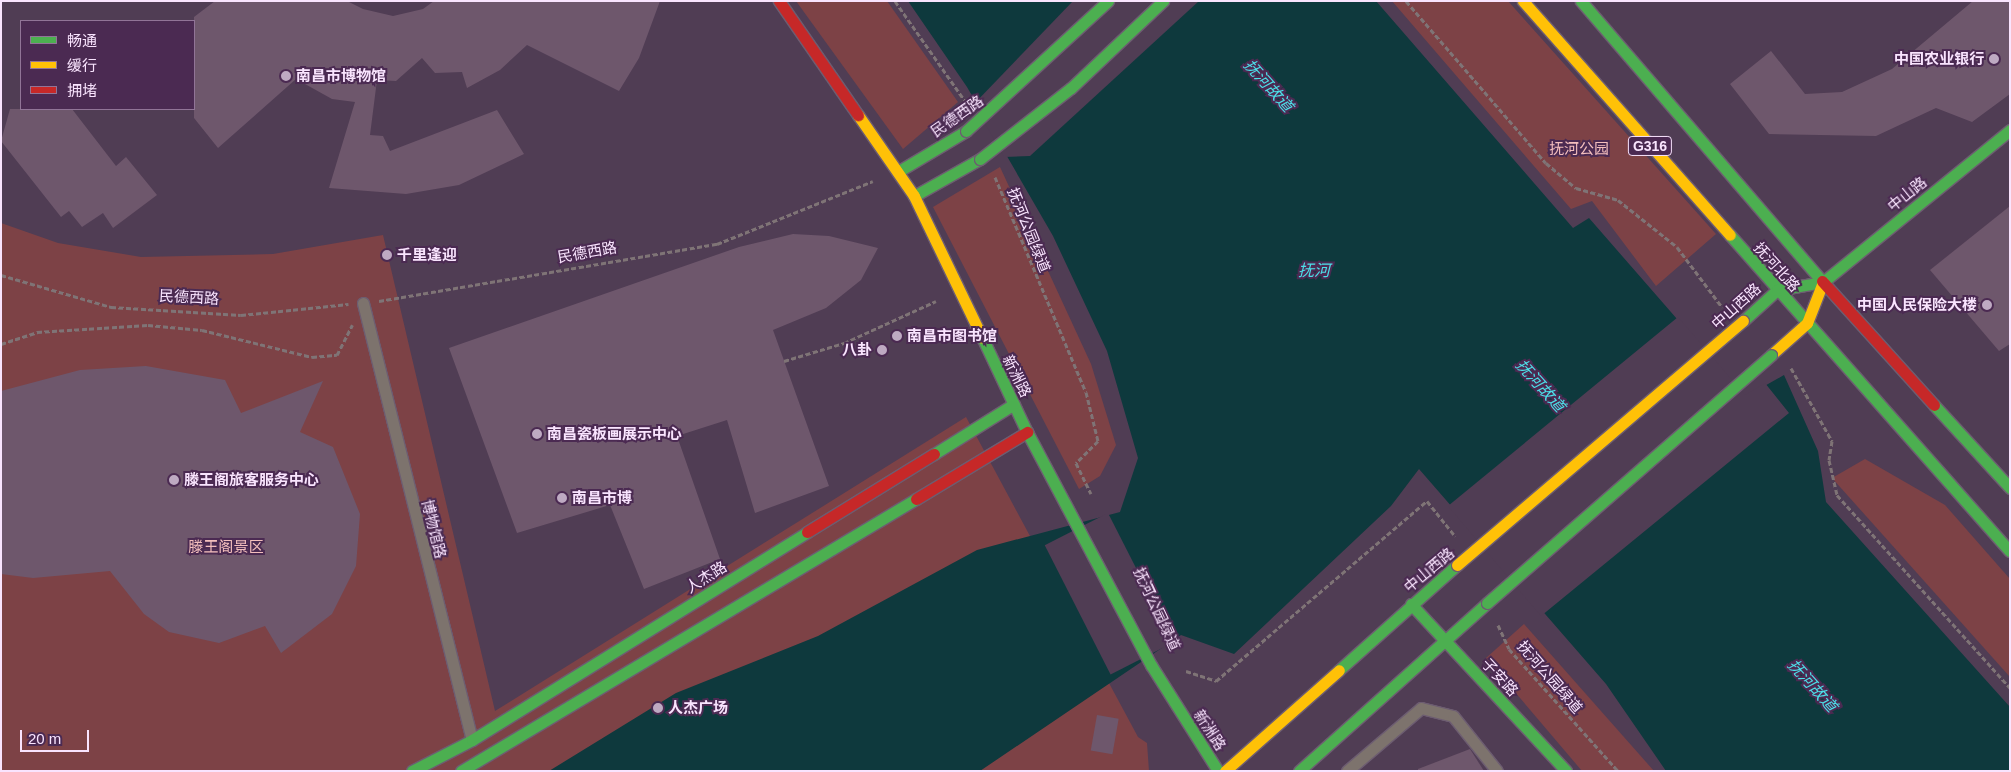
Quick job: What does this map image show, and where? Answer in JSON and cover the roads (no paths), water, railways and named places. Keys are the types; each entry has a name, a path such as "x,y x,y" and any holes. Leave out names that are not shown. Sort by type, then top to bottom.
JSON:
{"main road":[{"name":"新洲路","path":"779,1 899,171 914,196 1027,432 1151,665 1218,771"},
{"name":"民德西路","path":"899,171 966,131 1000,103 1108,1"},
{"path":"914,196 980,159 1071,88 1163,1"},
{"name":"抚河北路","path":"1523,1 2010,551"},
{"name":"抚河北路","path":"1581,1 1823,282 2010,488"},
{"name":"中山路","path":"1823,282 2010,130"},
{"path":"1299,771 1444,640 1807,323 1823,282"},
{"name":"中山西路","path":"1225,771 1411,604 1777,290 1823,282"},
{"name":"人杰路","path":"412,771 472,740 1014,404"},
{"path":"461,771 1027,432"},
{"name":"子安路","path":"1411,604 1566,771"}],"lane":[{"name":"博物馆路","path":"363,303 477,762"},
{"path":"1347,771 1421,708 1453,716 1497,771"}],"water":[{"name":"抚河","path":"908,1 1376,1 1573,228 1589,218 1745,397 1784,375 1818,451 1826,502 2010,707 2010,771 1666,771 1606,684 1419,469 1391,506 1234,654 1181,635 980,771 549,771 676,693 818,636 977,550 1120,512 1138,458 1107,351 1053,236 967,87"}],"place":[{"name":"中国农业银行","path":"1994,59"},
{"name":"南昌市博物馆","path":"286,76"},
{"name":"千里逢迎","path":"387,255"},
{"name":"中国人民保险大楼","path":"1987,305"},
{"name":"南昌市图书馆","path":"897,336"},
{"name":"八卦","path":"882,350"},
{"name":"南昌瓷板画展示中心","path":"537,434"},
{"name":"滕王阁旅客服务中心","path":"174,480"},
{"name":"南昌市博","path":"562,498"},
{"name":"人杰广场","path":"658,708"}],"water label":[{"name":"抚河故道","path":"1268,86"},
{"name":"抚河故道","path":"1540,386"},
{"name":"抚河故道","path":"1812,686"}],"park label":[{"name":"抚河公园","path":"1579,149"},
{"name":"滕王阁景区","path":"226,547"}]}
